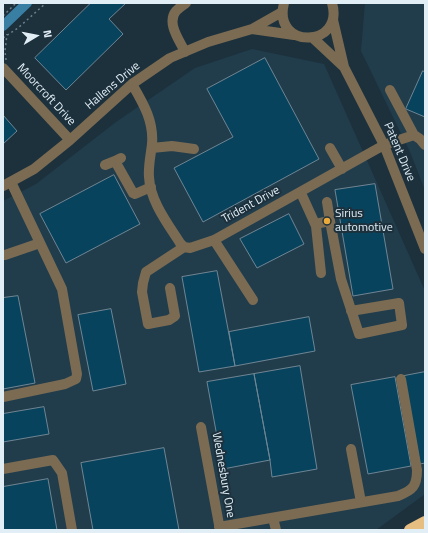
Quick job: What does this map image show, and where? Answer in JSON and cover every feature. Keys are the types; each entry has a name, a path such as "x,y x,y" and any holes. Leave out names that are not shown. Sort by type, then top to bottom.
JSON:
{"highway":[{"path":"410,530 425,522"}],"street":[{"path":"186,3 176,11 173,18 174,29 186,52"},
{"name":"Patent Drive","path":"333,4 333,20 344,67 384,146 425,249"},
{"path":"283,7 283,21 294,35"},
{"name":"Hallens Drive","path":"7,184 34,168 70,140 132,84 170,58 208,42 252,29 283,7"},
{"path":"313,38 321,35 329,28 333,20"},
{"name":"Hallens Drive","path":"252,29 294,35 304,38 313,38"},
{"name":"Patent Drive","path":"313,38 344,67"},
{"name":"Moorcroft Drive","path":"3,68 70,140"},
{"path":"132,84 147,111 152,127 152,148 148,177 155,202 184,247"},
{"path":"390,90 414,135 420,139 425,146"},
{"name":"Trident Drive","path":"170,288 175,316 169,320 148,324 142,292 146,272 184,247 190,248 214,240 384,146 414,135"},
{"path":"152,148 172,146 194,149"},
{"path":"330,148 342,169"},
{"path":"105,166 118,160 133,193 135,194 151,187"},
{"path":"3,396 65,384 76,379 77,374 62,289 40,243 7,184"},
{"path":"301,193 315,224 322,273"},
{"path":"327,202 341,279 351,311 359,334 402,325 399,303 351,311"},
{"path":"315,224 330,221"},
{"path":"214,240 253,300"},
{"path":"5,255 40,243"},
{"name":"Wednesbury One","path":"201,427 220,528 398,496 409,492 417,479 417,470 401,379"},
{"path":"351,449 361,502"},
{"path":"3,469 53,460 62,473 72,530"},
{"path":"273,518 276,530"}],"path":[{"path":"3,16 16,3"},
{"path":"3,38 18,28 46,3"},
{"path":"3,65 6,60 5,50 7,34"}],"shaded area":[{"path":"365,3 425,3 425,190 410,152 361,51"},
{"path":"252,49 324,64 425,291 425,494 376,530 3,530 3,201 36,184 116,122 195,68"}],"building":[{"path":"91,3 126,3 109,19 123,34 66,90 35,58"},
{"path":"265,58 319,159 203,222 174,168 233,137 207,89"},
{"path":"423,71 425,72 425,117 406,109"},
{"path":"3,115 17,131 3,144"},
{"path":"114,175 140,224 66,263 40,214"},
{"path":"375,184 393,289 353,296 335,190"},
{"path":"289,214 304,244 257,268 240,239"},
{"path":"217,271 235,366 199,372 182,277"},
{"path":"18,296 35,383 3,389 3,298"},
{"path":"111,309 126,384 93,391 78,315"},
{"path":"309,317 315,351 235,366 229,332"},
{"path":"300,366 317,469 272,477 254,374"},
{"path":"425,372 425,463 420,464 404,376"},
{"path":"254,374 270,460 223,469 207,382"},
{"path":"395,377 411,466 368,474 351,385"},
{"path":"44,407 49,434 3,442 3,414"},
{"path":"164,448 179,530 93,530 81,463"},
{"path":"48,479 57,530 3,530 3,487"}],"waterway":[{"path":"3,26 27,3"}],"place":[{"name":"Sirius automotive","path":"327,221"}]}
